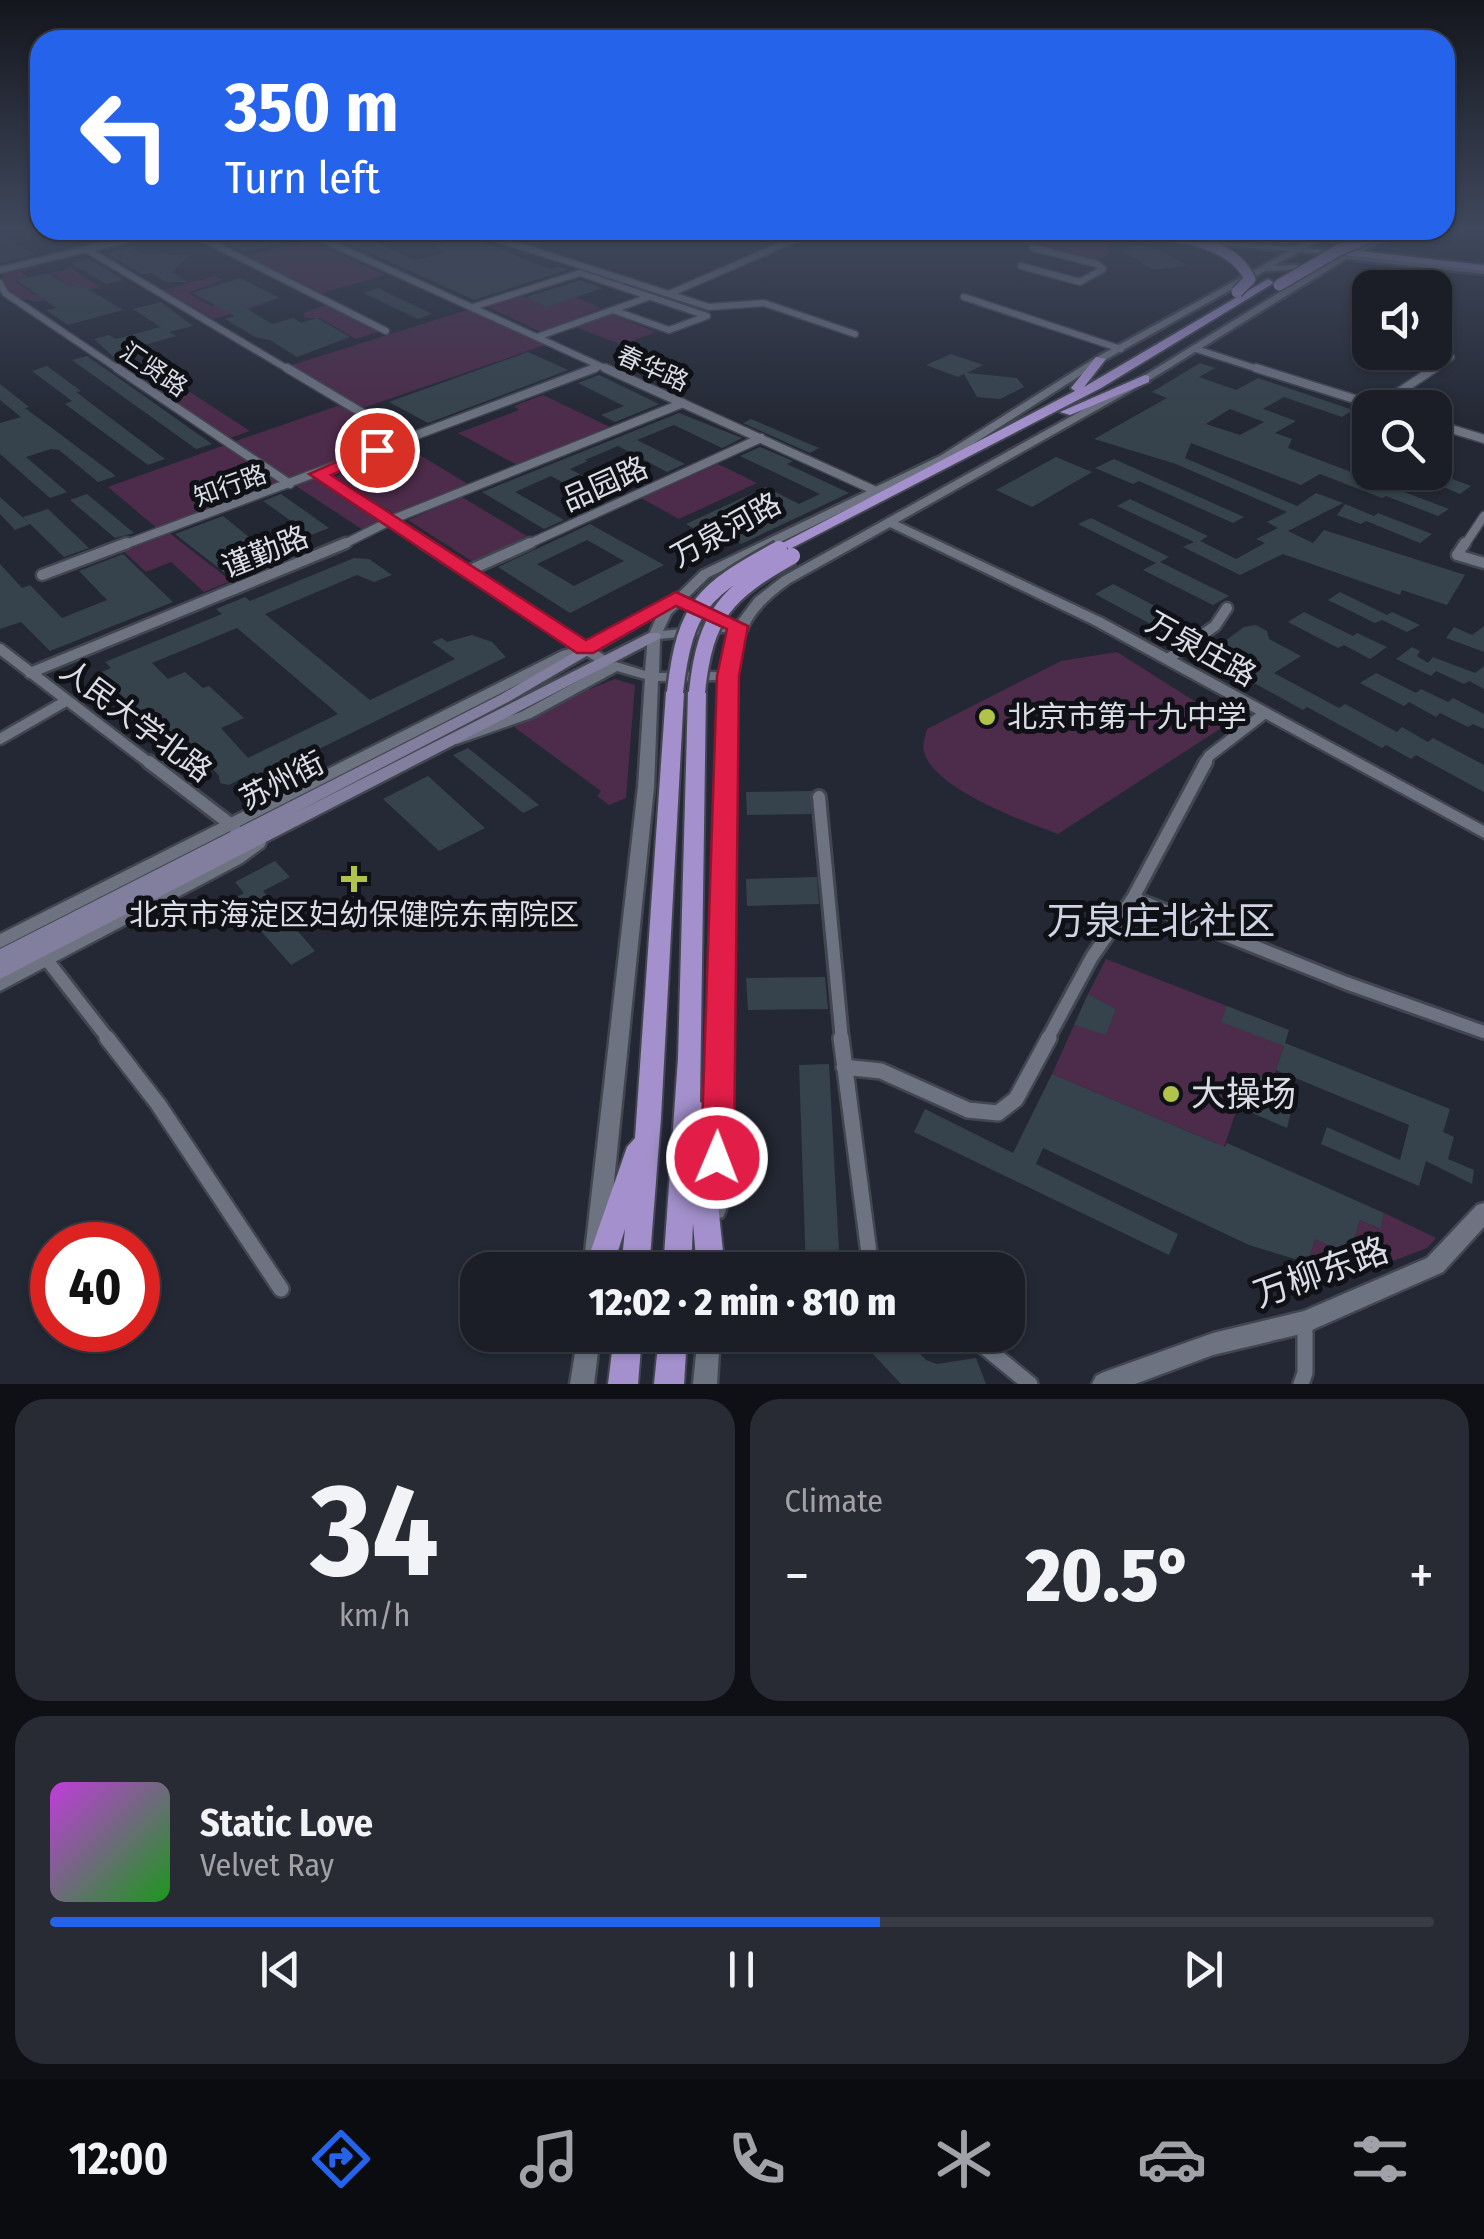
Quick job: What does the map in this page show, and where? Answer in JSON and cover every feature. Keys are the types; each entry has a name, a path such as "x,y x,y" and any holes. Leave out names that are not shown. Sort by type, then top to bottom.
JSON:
{"highway":[{"path":"1040,414 1226,295"},
{"name":"万泉河路","path":"637,1252 686,692 705,633 727,598 786,553 1255,295"},
{"name":"万泉河路","path":"786,553 1056,416 1257,295"},
{"path":"1077,388 1100,359"},
{"path":"1056,416 1145,380"},
{"name":"万泉河路","path":"678,1252 690,1058 686,692"},
{"path":"690,1058 711,1252"},
{"path":"602,1252 650,1118"},
{"path":"623,1384 626,1352"},
{"path":"669,1384 672,1352"}],"main road":[{"name":"苏州街","path":"0,958 520,690 676,598"},
{"name":"苏州街","path":"0,972 237,849 244,833 455,739 464,730 610,664 654,636"}],"street":[{"name":"汇贤路","path":"7,295 290,484"},
{"path":"163,295 406,439"},
{"path":"314,295 386,331"},
{"name":"春华路","path":"445,295 878,492"},
{"path":"472,307 511,295"},
{"path":"614,310 669,330 707,316 646,295"},
{"path":"670,295 709,308 740,302 778,306 856,334"},
{"name":"万泉河路","path":"598,1252 646,787 654,636 676,598 691,584 734,558 944,458 1100,359 1224,295"},
{"path":"713,1252 728,676 738,626 755,601 1145,380 1284,295"},
{"path":"536,337 650,296"},
{"path":"964,297 1122,348"},
{"path":"1196,349 1352,398"},
{"name":"知行路","path":"42,576 600,366"},
{"path":"1406,390 1435,370"},
{"name":"谨勤路","path":"30,673 683,403"},
{"path":"1452,429 1484,439"},
{"name":"品园路","path":"468,572 761,438"},
{"path":"318,474 610,664 652,677 728,676"},
{"path":"1484,516 1457,555 1484,564"},
{"name":"万泉庄路","path":"889,522 1168,659 1484,833"},
{"path":"691,584 755,601"},
{"path":"676,598 738,626"},
{"path":"1168,659 1216,626 1227,608"},
{"path":"654,636 738,626"},
{"name":"人民大学北路","path":"0,649 244,833"},
{"path":"0,739 66,701"},
{"path":"844,1066 881,1071 968,1110 998,1113 1016,1099 1092,958 1133,898 1209,756 1266,713"},
{"path":"819,797 844,1066 869,1252"},
{"name":"苏州街","path":"0,942 244,833"},
{"name":"苏州街","path":"0,984 236,859 244,833"},
{"path":"1133,898 1484,1032"},
{"path":"47,960 158,1104 282,1289"},
{"name":"万柳东路","path":"1104,1384 1213,1344 1305,1322 1435,1265 1484,1212"},
{"path":"1301,1384 1305,1373 1305,1322"},
{"path":"582,1384 587,1352"},
{"path":"705,1384 708,1352"},
{"path":"991,1352 1030,1384"}],"shaded area":[{"path":"16,295 74,295 46,301"},
{"path":"171,295 191,295 212,306 252,297 265,304 214,319"},
{"path":"521,295 546,306 576,297 601,308 540,332 486,306"},
{"path":"324,305 381,331 356,339 320,318 305,318 304,313"},
{"path":"470,309 548,344 363,408 289,366"},
{"path":"611,314 656,332 622,345 576,327"},
{"path":"190,392 250,431 227,439 167,399"},
{"path":"543,395 610,427 517,465 458,433 519,410 514,406"},
{"path":"340,405 398,438 290,478 233,442"},
{"path":"225,445 280,483 158,529 108,487"},
{"path":"403,445 468,484 395,514 335,479 347,465"},
{"path":"718,464 757,483 679,519 641,498"},
{"path":"314,478 380,521 363,530 296,486"},
{"path":"462,497 527,536 473,562 408,520"},
{"path":"167,531 231,581 204,592 171,562 146,572 121,549"},
{"path":"1117,652 1229,723 1058,834 982,802 931,766 923,749 927,729 1061,661"},
{"path":"615,679 635,685 626,798 609,805 597,796 601,791 514,727 562,700"},
{"name":"大操场","path":"1106,959 1227,1006 1222,1022 1284,1046 1272,1082 1249,1073 1204,1206 1200,1194 1216,1143 1052,1074 1074,1025 1106,1034 1116,1009 1088,994"},
{"path":"1384,1213 1436,1238 1427,1248 1364,1272 1308,1263 1315,1239 1349,1255 1360,1220 1379,1229"}],"building":[{"path":"37,295 98,295 123,310 68,325 46,310 56,308"},
{"path":"195,295 273,295 280,298 246,308 272,324 293,318 301,323 317,318 350,337 297,357 225,319 235,316"},
{"path":"366,295 392,295 432,314 418,319"},
{"path":"462,295 491,295 474,300"},
{"path":"534,295 583,295 546,307 526,297"},
{"path":"161,302 193,326 169,332 176,336 120,352 126,356 116,359 94,339 109,335 116,339 160,327 168,332 133,309"},
{"path":"528,352 568,370 428,423 389,402"},
{"path":"951,354 983,365 967,373 1017,378 1024,387 1000,399 977,397 964,374 958,377 926,365"},
{"path":"87,356 212,444 196,449 72,360"},
{"path":"1200,363 1215,368 1199,377 1236,390 1258,378 1352,410 1342,417 1284,397 1263,409 1296,421 1275,433 1292,439 1288,448 1352,472 1352,486 1320,474 1301,485 1191,443 1185,458 1297,506 1316,493 1343,503 1288,531 1313,543 1324,530 1465,575 1447,605 1402,590 1400,595 1283,554 1240,575 1183,547 1194,542 1117,506 1130,499 1208,536 1200,541 1236,559 1265,543 1256,539 1278,528 1267,522 1287,512 1176,464 1094,439 1167,398 1152,392","holes":["1230,409 1264,422 1240,435 1206,424"]},
{"path":"47,366 165,459 148,465 65,404 72,401 32,371"},
{"path":"599,375 659,404 615,422 601,415 624,406 578,383"},
{"path":"0,384 29,407 25,408 116,476 98,482 59,450 26,457 67,492 50,498 0,454 0,423 21,417 0,400"},
{"path":"679,413 742,438 722,448 674,425 637,440 685,464 667,472 618,446 570,469 618,495 600,503 551,476 515,492 564,520 544,529 482,492"},
{"path":"751,419 819,448 810,453 743,423"},
{"path":"760,447 849,493 741,544 713,528 702,533 686,524 766,487 799,504 820,494 740,456"},
{"path":"1056,457 1092,472 1032,507 996,490"},
{"path":"1114,459 1244,517 1233,523 1139,481 1133,484 1095,468"},
{"path":"1452,479 1471,486 1460,494 1451,490"},
{"path":"1361,490 1399,490 1449,509 1438,516"},
{"path":"87,494 134,533 115,538 70,500"},
{"path":"281,494 329,528 311,535 263,501"},
{"path":"0,497 29,523 23,517 48,509 89,548 64,557 30,524 15,530 0,514"},
{"path":"1345,504 1432,534 1420,543 1366,521 1361,524 1337,515"},
{"path":"223,516 283,559 234,580 175,534"},
{"path":"1091,518 1169,557 1160,562 1229,596 1213,605 1143,570 1156,563 1078,524"},
{"path":"590,524 664,565 570,613 498,567","holes":["587,540 624,561 574,586 537,564"]},
{"path":"123,554 173,602 50,651 21,622 0,629 0,564 22,588 30,585 62,618 107,600 79,571"},
{"path":"354,558 369,559 392,575 374,582 357,575 265,614 370,700 455,659 432,642 442,638 447,642 472,635 492,642 506,657 260,778 254,772 229,785 220,783 219,776 190,743 178,748 146,714 141,716 120,694 115,697 94,675 111,668 105,662 222,614 216,609 245,597 250,601","holes":["237,628 338,714 248,758 221,728 244,718 209,686 203,688 185,672 168,679 152,663"]},
{"path":"1113,584 1197,628 1180,640 1095,594"},
{"path":"1340,592 1387,615 1392,612 1420,625 1407,632 1382,620 1375,623 1328,600"},
{"path":"1304,612 1353,636 1357,633 1387,647 1370,659 1344,645 1338,648 1288,622"},
{"path":"1256,625 1267,631 1269,639 1301,656 1274,673 1339,708 1345,704 1397,732 1402,727 1428,742 1433,738 1484,765 1484,792 1416,755 1411,759 1386,745 1382,748 1307,707 1303,710 1205,656 1244,627"},
{"path":"1484,626 1484,652 1446,638 1454,627 1472,635"},
{"path":"1412,647 1428,663 1433,657 1475,673 1484,666 1484,689 1436,671 1431,676 1396,659"},
{"path":"1376,673 1416,693 1421,689 1448,702 1453,698 1484,714 1484,729 1473,724 1468,727 1440,713 1436,717 1409,702 1404,706 1360,683"},
{"path":"468,748 539,805 523,813 453,755"},
{"path":"428,776 485,828 439,851 383,799"},
{"path":"812,791 811,814 747,815 746,792"},
{"path":"275,861 290,877 263,891 315,951 291,965 233,899 244,893 235,882"},
{"path":"817,877 819,904 747,906 746,879"},
{"path":"825,977 828,1009 748,1010 746,978"},
{"path":"1088,994 1116,1009 1106,1035 1074,1025"},
{"path":"1227,1006 1289,1030 1285,1043 1450,1109 1443,1132 1454,1137 1448,1159 1474,1170 1472,1184 1426,1161 1419,1186 1321,1144 1327,1127 1400,1160 1409,1125 1276,1070 1284,1046 1221,1022"},
{"path":"829,1064 839,1252 805,1252 799,1065"},
{"path":"1249,1072 1276,1083 1270,1104 1291,1112 1287,1128 1238,1107"},
{"path":"1052,1074 1225,1147 1227,1143 1384,1213 1380,1229 1360,1220 1349,1255 1315,1239 1308,1263 1249,1245 1043,1148 1036,1164 1178,1234 1169,1255 914,1132 925,1109 1013,1153"},
{"path":"919,1352 937,1364 976,1358 986,1384 901,1384 872,1353"}],"place":[{"name":"北京市第十九中学","path":"987,717"},
{"name":"北京市海淀区妇幼保健院东南院区","path":"354,879"},
{"name":"大操场","path":"1171,1094"}],"district":[{"name":"万泉庄北社区","path":"1161,921"}],"route":[{"path":"377,450 318,474 585,649 676,598 738,626 728,676 717,1158"}]}
